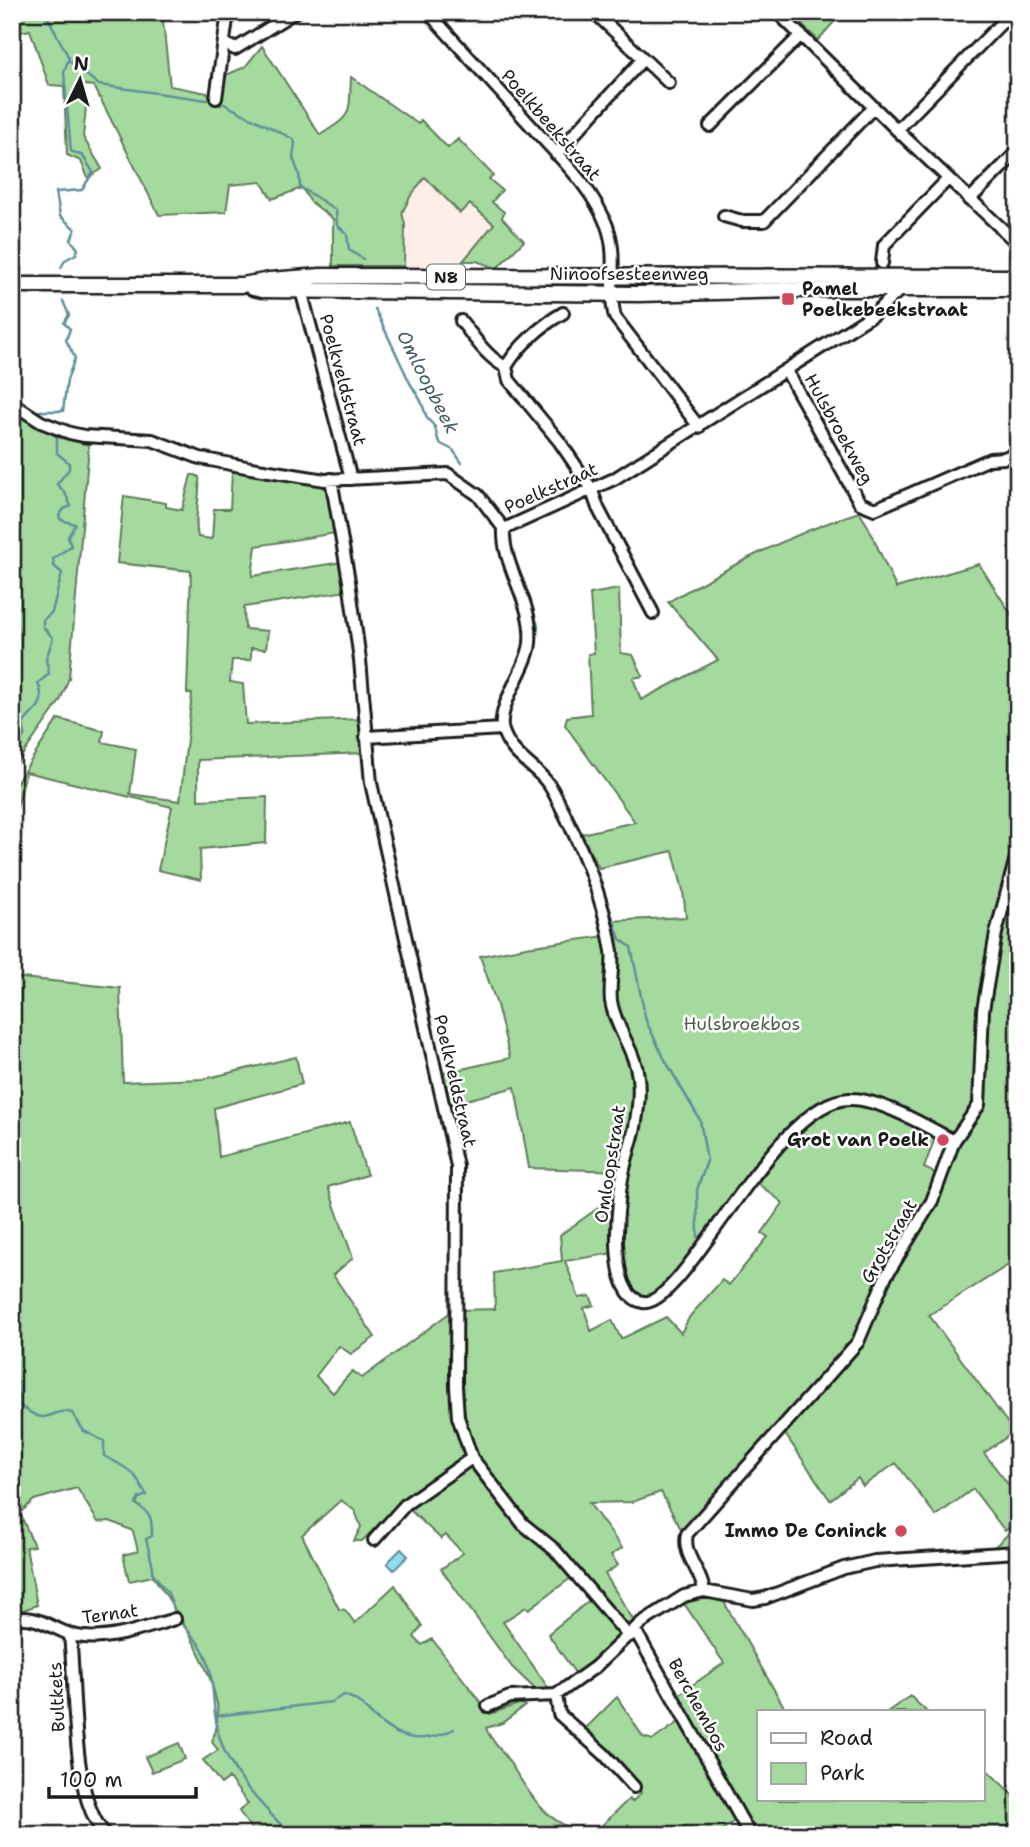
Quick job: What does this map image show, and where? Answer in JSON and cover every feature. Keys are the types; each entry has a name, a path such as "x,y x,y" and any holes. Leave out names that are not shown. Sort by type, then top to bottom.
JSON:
{"main road":[{"name":"Ninoofsesteenweg","path":"12,285 242,285 321,276 1018,278"},
{"name":"Ninoofsesteenweg","path":"242,285 262,290 614,294 902,288 1018,289"}],"street":[{"path":"216,98 228,12"},
{"path":"224,43 235,48 295,12"},
{"name":"Poelkbeekstraat","path":"428,12 583,184 607,224 613,247 614,311 618,323 699,427"},
{"path":"594,12 669,83"},
{"path":"777,12 873,108 1018,244"},
{"path":"897,130 1012,12"},
{"path":"710,126 801,35"},
{"path":"556,154 643,59"},
{"path":"724,216 742,221 764,221 873,108"},
{"path":"969,200 1018,151"},
{"path":"882,263 884,245 948,179"},
{"name":"Poelkstraat","path":"12,403 41,422 84,436 152,440 200,458 331,480 447,474 478,495 505,528 614,479 874,314 902,288"},
{"name":"Poelkveldstraat","path":"301,290 351,479"},
{"path":"564,313 552,319 512,356 506,367 509,380 559,441 591,488 598,508 653,613"},
{"path":"461,321 498,364 506,367"},
{"name":"Hulsbroekweg","path":"786,370 860,503 866,506 875,509 990,460 1018,452"},
{"name":"Poelkveldstraat","path":"331,480 360,660 371,783 388,869 457,1166 458,1418 472,1458 523,1524 555,1550 625,1632 633,1633"},
{"path":"366,737 502,729 504,712 530,647 531,638 528,612 504,546 505,528"},
{"name":"Omloopstraat","path":"502,729 514,752 552,788 595,882 609,939 613,962 611,1002 638,1077 638,1111 623,1170 617,1251 622,1282 632,1296 639,1301 653,1301 671,1287 799,1122 820,1106 853,1098 906,1116 954,1141"},
{"name":"Grotstraat","path":"704,1591 684,1545 687,1534 858,1342 885,1278 932,1201 954,1141 979,1105 983,1010 996,933 1018,850"},
{"path":"374,1540 406,1504 472,1458"},
{"path":"488,1706 510,1697 556,1695 595,1667 648,1618 684,1596 704,1591 753,1600 765,1598 855,1564 1018,1552"},
{"name":"Ternat","path":"12,1620 20,1617 41,1620 71,1636 94,1638 175,1619"},
{"name":"Berchembos","path":"633,1633 750,1835"},
{"name":"Bultkets","path":"71,1636 78,1761 87,1798 106,1835"},
{"path":"556,1695 559,1714 604,1754 634,1787"}],"shaded area":[{"path":"425,177 460,213 470,203 494,225 463,261 437,261 422,267 404,266 405,224 402,213"}],"green space":[{"path":"12,12 162,12 170,86 213,94 212,103 221,105 226,75 245,67 262,46 320,135 347,113 351,77 418,124 421,120 448,148 458,139 493,175 489,179 502,190 492,202 504,212 502,218 524,241 497,268 476,261 463,261 494,224 470,204 460,213 425,177 402,213 405,224 404,266 333,266 333,219 310,201 302,188 272,199 261,182 230,185 226,212 159,215 94,86 83,85 87,97 83,137 102,169 88,178 81,161 67,155 64,86 49,85 30,30 21,32"},
{"path":"811,12 843,12 818,40 801,24"},
{"path":"12,409 57,437 89,445 69,678 60,701 12,770 12,508 16,486 12,472"},
{"path":"232,472 312,480 326,488 336,533 256,546 252,576 343,562 347,591 244,607 245,629 268,631 266,649 251,648 251,660 232,660 230,682 243,684 246,724 361,719 364,753 198,760 198,800 267,797 266,843 200,849 201,880 158,870 172,807 26,772 12,828 12,797 17,782 58,719 104,731 102,742 136,749 130,794 180,801 192,694 187,693 191,571 117,563 124,496 166,503 166,507 182,510 191,475 195,475 199,477 196,522 198,537 212,539 214,509 230,509"},
{"name":"Hulsbroekbos","path":"859,512 896,588 979,564 1018,625 1018,842 994,923 975,1103 958,1128 952,1132 876,1101 839,1097 820,1103 800,1117 779,1138 665,1287 651,1295 639,1297 627,1282 621,1249 641,1067 636,1050 619,1016 616,992 618,967 610,921 686,917 673,851 599,868 581,834 635,822 565,725 567,717 591,714 588,654 594,653 590,594 619,589 621,653 633,655 643,676 633,678 641,700 718,660 668,602 761,552 809,530"},
{"path":"1018,870 1018,1259 929,1315 1014,1432 984,1453 1018,1497 1018,1519 1005,1531 973,1489 936,1516 896,1463 863,1486 858,1478 830,1500 783,1431 859,1349 879,1299 957,1145 979,1113 986,1016 999,936"},
{"path":"605,936 610,960 607,985 634,1072 635,1109 622,1171 529,1168 515,1087 448,1105 440,1074 510,1058 497,1005 480,956"},
{"path":"12,977 120,988 123,1082 204,1079 296,1057 302,1084 214,1108 219,1157 350,1122 367,1175 328,1187 353,1258 333,1275 375,1337 351,1354 339,1346 316,1376 333,1393 352,1371 362,1378 452,1311 452,1419 466,1457 362,1541 354,1541 361,1527 355,1511 341,1500 302,1535 339,1609 345,1610 355,1623 395,1585 422,1626 414,1637 422,1645 432,1639 490,1714 521,1703 525,1706 502,1723 486,1728 539,1805 559,1822 586,1831 589,1835 255,1835 239,1811 248,1804 229,1778 221,1784 203,1760 218,1750 212,1742 217,1709 213,1688 200,1654 153,1576 129,1581 123,1555 138,1551 133,1531 110,1521 98,1522 77,1488 34,1500 20,1513 34,1546 26,1547 37,1605 12,1614"},
{"path":"848,1102 884,1111 936,1135 924,1168 939,1175 853,1343 830,1364 787,1416 682,1531 661,1492 632,1502 589,1503 622,1548 611,1555 618,1565 605,1574 634,1621 628,1625 623,1624 561,1550 526,1520 472,1447 465,1426 461,1398 460,1310 495,1309 494,1273 562,1261 560,1235 611,1199 618,1200 614,1253 565,1261 579,1298 590,1296 594,1305 584,1308 591,1331 612,1320 621,1339 666,1317 681,1333 690,1316 722,1280 729,1285 768,1237 762,1233 783,1203 756,1182 791,1137 818,1111"},
{"path":"470,1467 515,1524 553,1556 572,1577 529,1609 526,1607 503,1622 551,1692 535,1689 512,1667 441,1569 463,1553 446,1535 441,1539 409,1509"},
{"path":"1018,1525 1018,1550 992,1549"},
{"path":"699,1595 724,1602 784,1707 782,1710 757,1710 757,1801 984,1801 984,1767 1018,1800 1018,1835 757,1835 678,1695 724,1663 683,1602"},
{"path":"591,1599 622,1635 578,1677 548,1634"},
{"path":"910,1696 925,1710 890,1710"},
{"path":"617,1697 643,1737 653,1740 682,1720 737,1819 715,1835 592,1835 629,1799 632,1802 641,1793 621,1768 582,1732"},
{"path":"179,1743 185,1759 152,1772 145,1757"}],"water":[{"path":"401,1549 408,1556 394,1570 387,1563"}],"waterway":[{"path":"45,12 69,58 64,72 71,151 83,156 93,172 82,190 56,192 60,216 75,229 71,240 78,249 76,254 65,260 61,268"},
{"name":"Omloopbeek","path":"69,61 99,85 207,100"},
{"name":"Omloopbeek","path":"224,104 293,139 293,158 300,187 336,210 337,225 347,234 349,250 363,259"},
{"path":"38,414 36,413 39,411 63,411 67,380 75,358 66,340 70,329 64,323 69,315 63,301"},
{"name":"Omloopbeek","path":"375,309 427,418 435,427 438,440 453,450 462,463"},
{"path":"12,744 20,742 25,734 23,724 41,702 38,683 49,674 46,659 53,638 43,627 43,620 52,612 62,573 54,566 53,559 71,546 68,537 75,524 61,520 59,516 64,509 71,506 57,484 69,469 69,463 57,453 57,436"},
{"name":"Omloopbeek","path":"529,597 538,626 535,642"},
{"name":"Omloopbeek","path":"510,708 524,675"},
{"name":"Omloopbeek","path":"586,850 599,878 620,939 631,947 646,1021 700,1120 707,1161 697,1190 698,1237"},
{"path":"12,1377 20,1383 18,1404 41,1417 61,1412 72,1413 84,1431 104,1441 104,1456 136,1477 147,1495 139,1498 136,1504 151,1520 152,1536 146,1539 152,1572 168,1593 176,1615"},
{"path":"182,1624 205,1654 211,1675 217,1729 225,1753 250,1791 291,1835"},
{"path":"216,1716 331,1702 344,1695 357,1701 383,1725 402,1735 412,1738 432,1737 454,1729"}],"place":[{"name":"Pamel Poelkebeekstraat","path":"788,299"},
{"name":"Grot van Poelk","path":"943,1140"},
{"name":"Immo De Coninck","path":"901,1531"}]}
